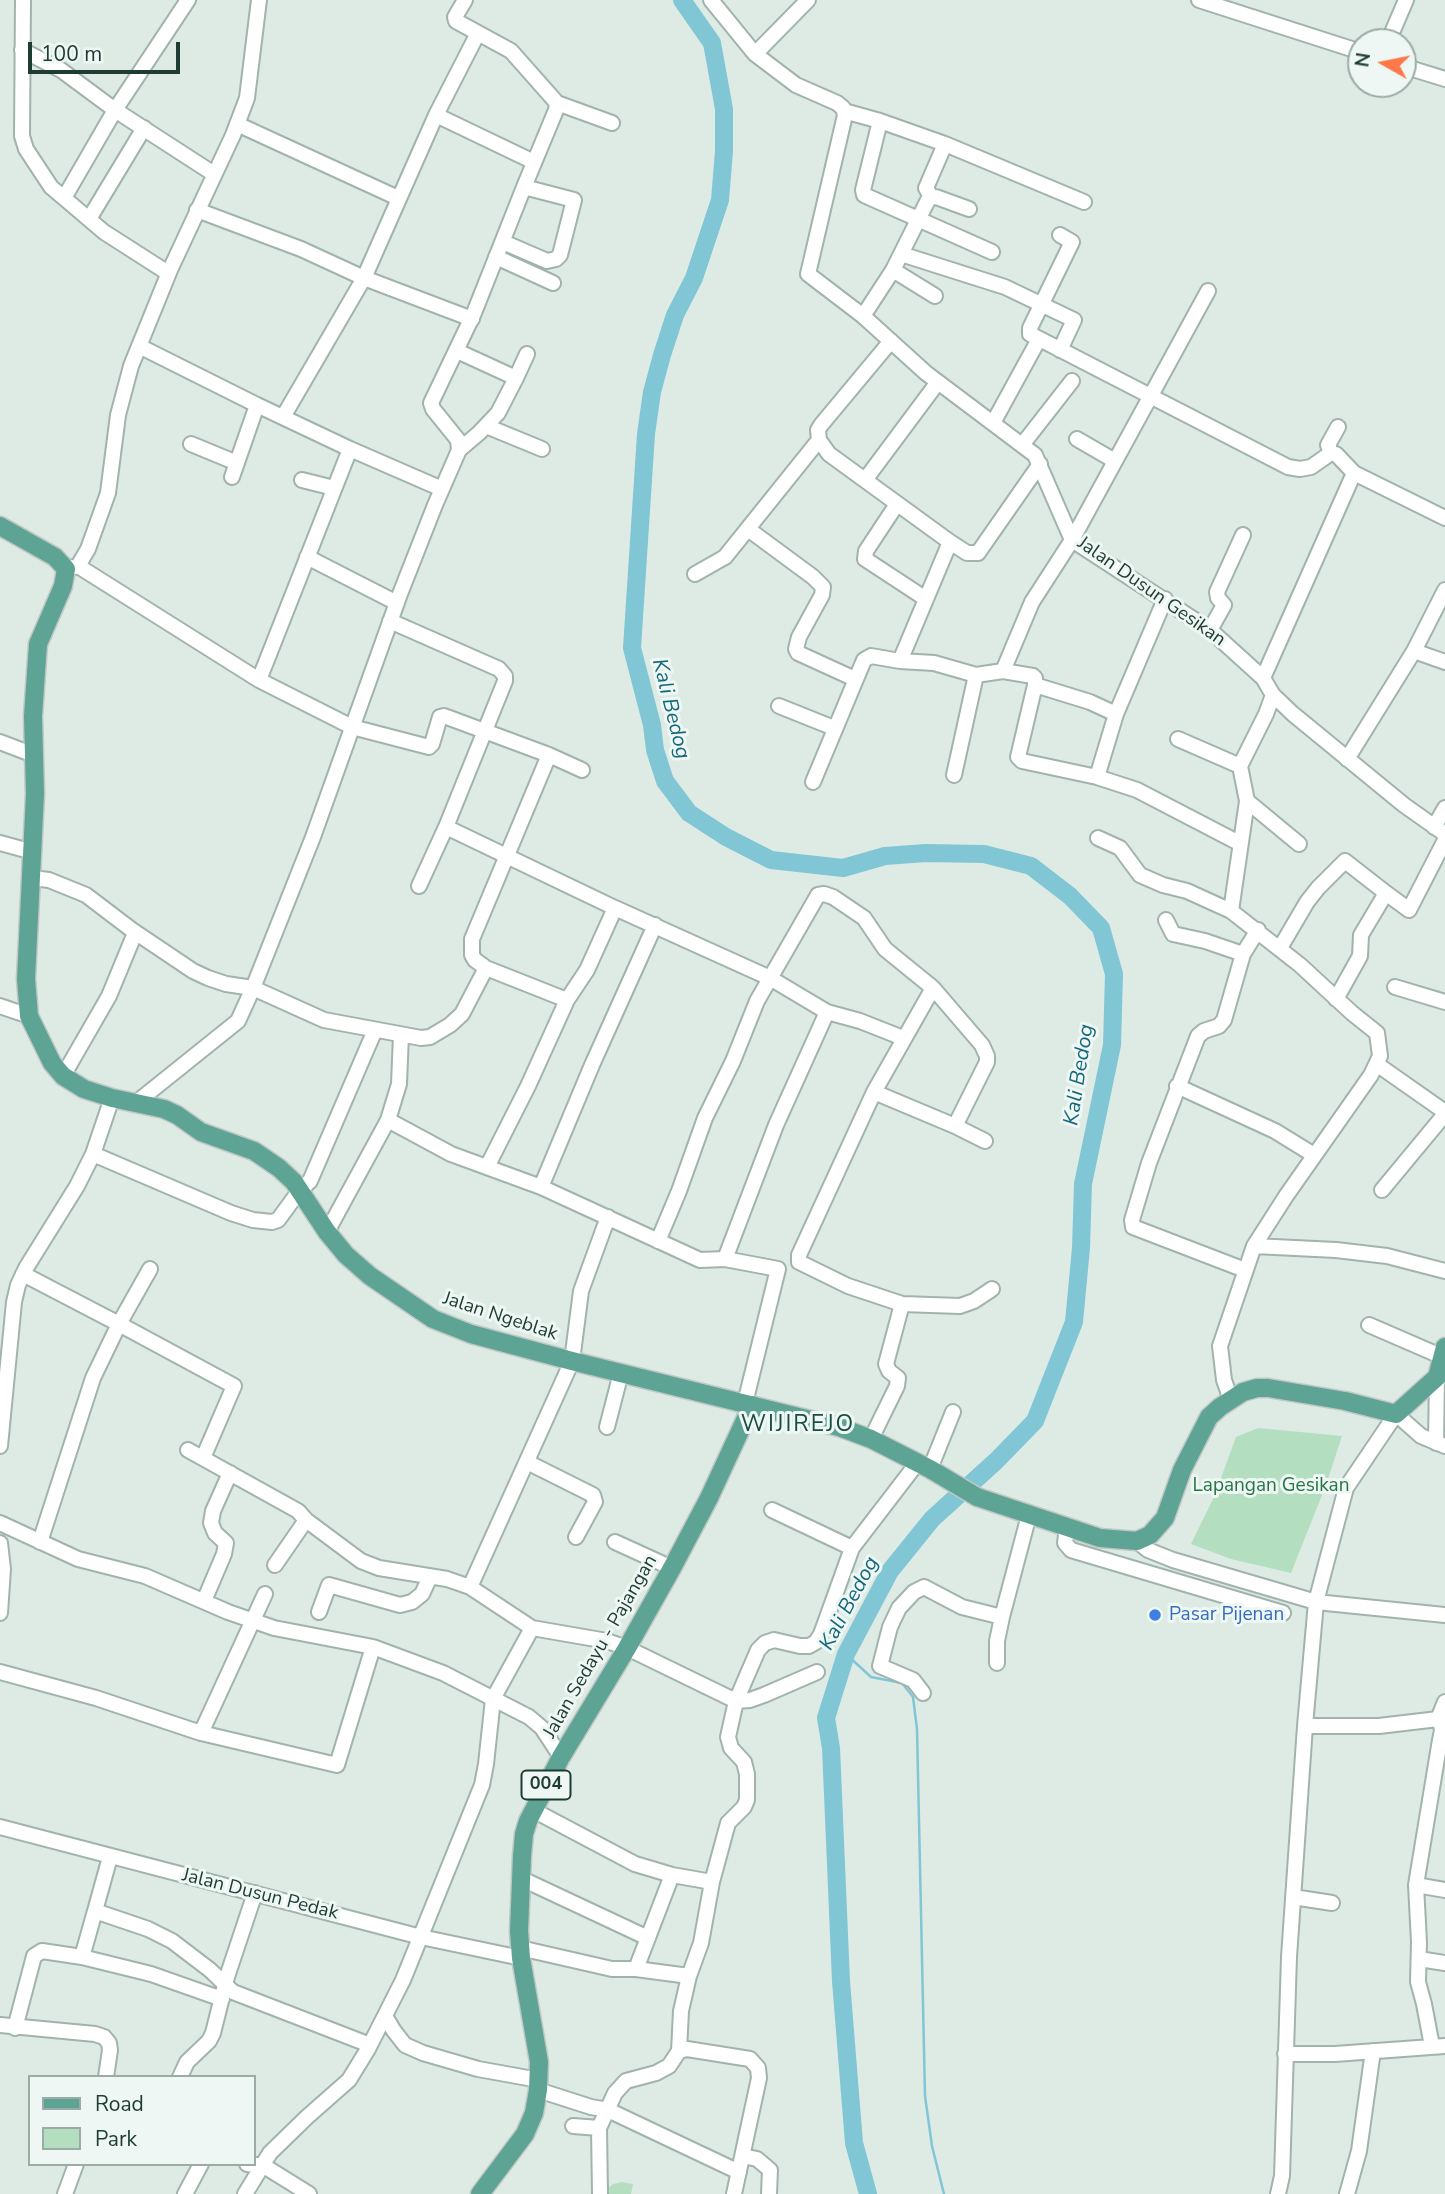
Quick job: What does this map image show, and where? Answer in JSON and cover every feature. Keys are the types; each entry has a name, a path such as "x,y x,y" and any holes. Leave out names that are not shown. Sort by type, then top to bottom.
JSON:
{"main road":[{"path":"0,527 72,568 37,650 33,716 35,794 26,979 29,1016 52,1063 63,1076"},
{"name":"Jalan Ngeblak","path":"63,1076 84,1089 177,1115 201,1132 254,1151 288,1175 346,1255 370,1276 433,1319 471,1334 572,1362 839,1427 871,1438 977,1497 1100,1538 1137,1542"},
{"path":"1137,1542 1150,1535 1165,1518 1182,1470 1203,1425 1220,1407 1243,1392 1268,1388 1345,1401 1396,1414 1437,1377 1444,1352"},
{"name":"Jalan Sedayu - Pajangan","path":"480,2194 525,2134 534,2113 538,2085 539,2062 520,1953 518,1921 524,1834 533,1810 561,1757 627,1648 709,1498 749,1404"}],"street":[{"path":"23,0 22,140 51,187 104,232 168,274"},
{"path":"64,198 115,110 188,0"},
{"path":"259,0 247,98 168,274 131,366 118,415 108,493 88,549 72,568 259,680 352,726 429,747 442,716 549,755 582,770"},
{"path":"465,0 455,17 456,21 511,51 557,103 612,123"},
{"path":"711,0 755,54 796,85 838,103 844,115 880,121 945,144 1084,202"},
{"path":"755,54 808,0"},
{"path":"1199,0 1347,48"},
{"path":"1394,28 1406,0"},
{"path":"283,417 364,278 436,115 478,33"},
{"path":"22,50 61,69 115,110 214,174"},
{"path":"1417,70 1445,79"},
{"path":"459,450 457,440 431,406 472,319 557,103"},
{"path":"436,115 534,162"},
{"name":"Jalan Dusun Gesikan","path":"844,115 808,274 863,316 938,382 1035,455 1072,540 1210,630 1264,677 1273,695 1347,760 1440,831"},
{"path":"880,121 863,193 992,252"},
{"path":"237,124 398,198"},
{"path":"89,219 144,128"},
{"path":"931,197 926,188 945,144"},
{"path":"503,242 547,261 560,255 574,200 524,187"},
{"path":"863,316 893,270 931,197"},
{"path":"931,197 969,209"},
{"path":"197,210 472,319"},
{"path":"1060,235 1071,240 1071,244 1029,331 1030,334 1288,467 1311,467 1331,453"},
{"path":"901,254 985,279 1075,318 1060,350"},
{"path":"496,257 553,283"},
{"path":"893,270 935,296"},
{"path":"1003,671 1032,601 1072,540 1208,291"},
{"path":"993,423 1039,339"},
{"path":"891,341 818,430 819,440 829,454 967,553 978,553 1040,464"},
{"path":"139,346 350,449 442,489"},
{"path":"457,351 516,378"},
{"path":"137,1102 238,1021 313,837 390,621 442,489 459,450 498,413 527,354"},
{"path":"1022,445 1072,381"},
{"path":"865,480 938,382"},
{"path":"191,444 234,470 257,405"},
{"path":"486,426 542,449"},
{"path":"1331,453 1329,442 1338,427"},
{"path":"1077,439 1115,461"},
{"path":"695,574 725,557 819,440"},
{"path":"259,680 350,449"},
{"path":"1331,453 1336,454 1354,474 1445,518"},
{"path":"1264,677 1354,474"},
{"path":"302,480 334,488"},
{"path":"897,504 866,551 865,559 926,599"},
{"path":"748,529 823,587 822,595 799,637 796,649 799,653 855,679"},
{"path":"1210,630 1224,605 1216,594 1243,535"},
{"path":"900,661 950,542"},
{"path":"307,557 397,603"},
{"path":"1347,760 1414,650 1445,590"},
{"path":"1097,777 1116,714 1165,599"},
{"path":"390,621 499,669 505,681 419,886"},
{"path":"1414,650 1445,662"},
{"path":"813,782 855,679 867,657 934,663 976,675 1003,671 1035,678 1019,759 1097,777 1137,790 1239,843"},
{"path":"954,775 976,675"},
{"path":"1035,685 1090,702 1116,714"},
{"path":"1231,911 1247,801 1240,766 1273,695"},
{"path":"779,705 834,728"},
{"path":"1178,739 1240,766"},
{"path":"0,742 34,755"},
{"path":"549,755 472,939 471,950 475,961 486,968 567,1000"},
{"path":"1247,801 1299,844"},
{"path":"1440,831 1445,808"},
{"path":"446,827 770,978 827,1012 860,1021 903,1038"},
{"path":"1098,838 1119,848 1140,875 1187,891 1231,911 1280,948 1377,1033 1380,1048 1378,1065 1254,1246 1220,1346 1224,1380 1231,1400"},
{"path":"1280,948 1307,902 1345,861 1409,910 1445,840"},
{"path":"0,844 33,852"},
{"path":"32,878 49,880 86,895 135,933 193,971 226,984 253,988 324,1020 401,1035 430,1037 462,1014 486,968"},
{"path":"1336,999 1360,956 1361,935 1386,893"},
{"path":"658,1241 705,1118 733,1061 749,1020 816,897 822,894 833,897 864,918 885,949 933,988 971,1030 988,1056 955,1126"},
{"path":"487,1167 567,1000 587,970 615,908"},
{"path":"1166,920 1173,934 1243,954"},
{"path":"541,1187 655,925"},
{"path":"1245,1270 1133,1227 1132,1220 1149,1163 1198,1036 1219,1026 1224,1020 1243,954 1258,930"},
{"path":"63,1076 109,996 135,933"},
{"path":"799,1262 801,1250 874,1092 933,988"},
{"path":"1395,988 1445,1002"},
{"path":"0,1006 29,1016"},
{"path":"726,1259 776,1125 827,1012"},
{"path":"93,1154 254,1220 278,1220 314,1174 375,1030"},
{"path":"327,1232 388,1120 399,1084 401,1035"},
{"path":"1378,1065 1445,1113 1382,1190"},
{"path":"1178,1086 1275,1131 1314,1155"},
{"path":"874,1092 985,1141"},
{"path":"0,1446 14,1302 23,1275 77,1186 93,1154 112,1098"},
{"path":"388,1120 451,1154 541,1187 700,1260 726,1259 778,1269"},
{"path":"470,1587 572,1362 581,1291 607,1217"},
{"path":"1254,1246 1336,1250 1387,1256 1445,1271"},
{"path":"749,1404 778,1269 784,1263 799,1262 848,1286 902,1304 960,1306 974,1301 992,1289"},
{"path":"40,1542 93,1378 150,1269"},
{"path":"23,1275 234,1386 203,1458"},
{"path":"871,1438 897,1387 898,1378 889,1371 886,1364 902,1304"},
{"path":"1369,1325 1444,1352"},
{"path":"607,1427 621,1373"},
{"path":"1278,2194 1282,2176 1285,2054 1304,1726 1317,1602 1346,1488 1396,1414 1421,1436 1440,1444 1437,1377"},
{"path":"600,2194 599,2128 618,2087 626,2081 663,2070 673,2062 679,2052 681,2011 689,1976 701,1943 712,1882 728,1823 744,1807 747,1800 744,1762 731,1748 728,1737 736,1701 758,1650 765,1643 774,1640 800,1646 809,1646 816,1642 852,1548 888,1503 928,1468 953,1412"},
{"path":"188,1450 298,1511 361,1561 379,1568 447,1579 470,1587 532,1628 607,1641 627,1648 736,1701 764,1695 817,1672"},
{"path":"527,1462 593,1495 595,1502 576,1537"},
{"path":"204,1601 224,1554 226,1543 215,1533 211,1523 213,1511 230,1473"},
{"path":"772,1510 852,1548"},
{"path":"997,1663 997,1641 1002,1617 1029,1515"},
{"path":"275,1565 306,1520"},
{"path":"0,1523 78,1559 145,1576 253,1621 310,1636 373,1647 443,1674 529,1717 542,1728 561,1757"},
{"path":"1067,1527 1065,1543 1071,1550 1283,1614"},
{"path":"615,1542 672,1568"},
{"path":"1137,1542 1147,1550 1172,1560 1317,1602 1445,1615"},
{"path":"0,1543 3,1569 0,1613"},
{"path":"310,1636 329,1585 400,1605 412,1602 422,1594 430,1577"},
{"path":"923,1693 913,1680 880,1666 893,1617 907,1598 924,1587 961,1607 1002,1617"},
{"path":"1265,1608 1269,1589"},
{"path":"201,1733 265,1594"},
{"path":"245,2194 270,2153 349,2080 385,2016 403,1980 482,1785 494,1699 532,1628"},
{"path":"0,1672 96,1698 201,1733 337,1766 373,1647"},
{"path":"1285,2054 1335,2054 1438,2046 1418,1982 1416,1885 1440,1740 1438,1719 1445,1703"},
{"path":"1304,1726 1379,1726 1438,1719"},
{"path":"533,1810 635,1864 672,1875 712,1882"},
{"name":"Jalan Dusun Pedak","path":"0,1826 421,1937 612,1969 636,1969 689,1976"},
{"path":"82,1957 110,1857"},
{"path":"636,1969 672,1875"},
{"path":"520,1878 648,1938"},
{"path":"1416,1885 1445,1890"},
{"path":"181,2075 187,2062 209,2041 217,2023 223,1993 255,1893"},
{"path":"1293,1897 1332,1903"},
{"path":"95,1911 148,1929 172,1941 210,1970 223,1993"},
{"path":"106,2075 110,2050 104,2037 96,2034 7,2027 36,1953 42,1951 82,1957 240,1996 370,2045"},
{"path":"1419,1959 1445,1963"},
{"path":"385,2016 405,2045 423,2053 538,2085 591,2107 608,2110 739,2172"},
{"path":"679,2052 687,2049 750,2059 758,2068 759,2078 734,2194"},
{"path":"1347,2194 1359,2151 1373,2051"},
{"path":"573,2126 599,2128"},
{"path":"743,2156 757,2159 770,2170 769,2194"},
{"path":"256,2165 264,2166 309,2194"},
{"path":"68,2193 75,2166"},
{"path":"185,2194 200,2166"}],"green space":[{"name":"Lapangan Gesikan","path":"1258,1428 1342,1436 1326,1485 1291,1573 1231,1559 1191,1544 1214,1497 1236,1437"},
{"path":"613,2184 633,2184 631,2194 607,2194 607,2189"}],"waterway":[{"name":"Kali Bedog","path":"682,0 712,43 724,109 724,151 720,200 694,278 675,315 662,355 652,392 646,434 632,648 652,725 655,750 665,781 689,813 726,837 771,860 843,868 885,856 926,853 984,854 1031,866 1070,896 1101,928 1114,974 1112,1045 1083,1184 1081,1248 1074,1322 1035,1421 932,1519 890,1571 846,1654 826,1718 831,1748 841,1981 854,2143 868,2194"},
{"path":"846,1654 871,1677 902,1683 913,1697 917,1729 925,2096 932,2146 944,2194"}],"place":[{"name":"Pasar Pijenan","path":"1155,1615"}],"district":[{"name":"WIJIREJO","path":"798,1425"}]}
